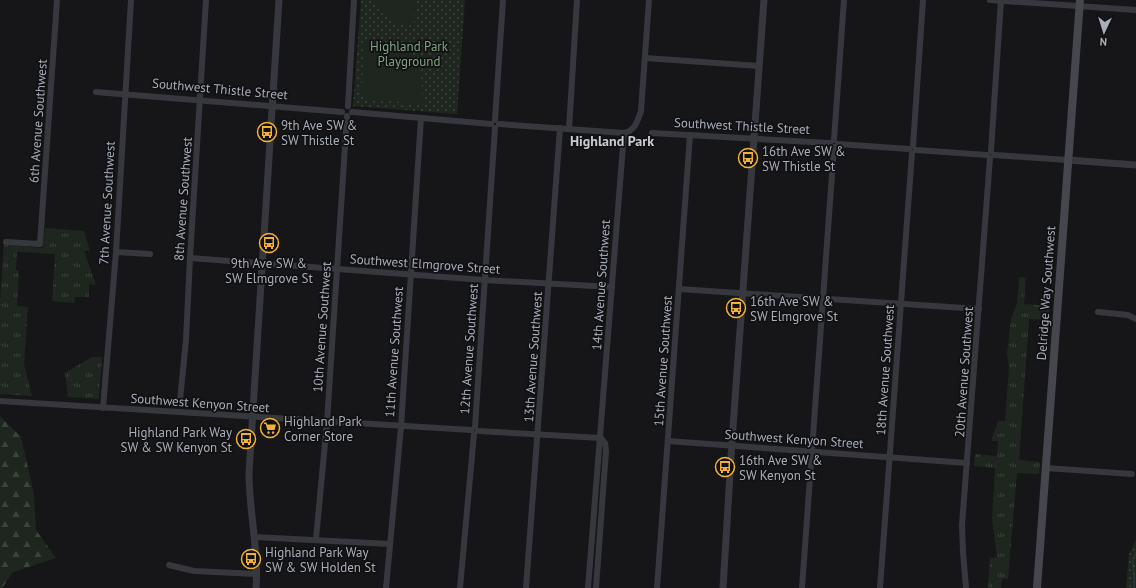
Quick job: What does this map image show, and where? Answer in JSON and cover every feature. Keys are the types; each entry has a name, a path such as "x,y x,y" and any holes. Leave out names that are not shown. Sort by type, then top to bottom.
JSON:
{"main road":[{"name":"Delridge Way Southwest","path":"1037,588 1080,3"}],"street":[{"name":"6th Avenue Southwest","path":"6,242 40,244 57,0"},
{"name":"7th Avenue Southwest","path":"103,408 116,252 131,0"},
{"name":"8th Avenue Southwest","path":"180,400 186,340 206,0"},
{"path":"256,588 257,574 249,496 249,473 279,0"},
{"path":"347,114 352,109 348,106 354,0"},
{"name":"12th Avenue Southwest","path":"460,588 474,430 503,0"},
{"path":"569,129 577,0"},
{"path":"624,133 633,128 641,111 649,0"},
{"path":"723,588 764,0"},
{"path":"802,588 844,0"},
{"name":"18th Avenue Southwest","path":"880,588 923,0"},
{"path":"990,0 1080,3 1136,10"},
{"name":"20th Avenue Southwest","path":"966,588 962,540 1001,0"},
{"path":"645,58 759,66"},
{"name":"Southwest Thistle Street","path":"96,92 272,106 347,114 624,133"},
{"name":"10th Avenue Southwest","path":"316,539 327,422 347,114"},
{"name":"11th Avenue Southwest","path":"386,588 401,426 421,118"},
{"name":"13th Avenue Southwest","path":"526,588 560,128"},
{"name":"14th Avenue Southwest","path":"588,588 624,133"},
{"name":"Southwest Thistle Street","path":"652,133 1136,165"},
{"name":"15th Avenue Southwest","path":"657,588 690,135"},
{"path":"116,252 150,254"},
{"name":"Southwest Elmgrove Street","path":"190,258 484,280 612,287"},
{"path":"679,289 743,292 979,309"},
{"path":"1098,312 1128,315 1136,319 1136,311"},
{"name":"Southwest Kenyon Street","path":"0,402 601,438"},
{"name":"14th Avenue Southwest","path":"596,588 606,451 605,443 601,438"},
{"name":"Southwest Kenyon Street","path":"668,442 732,445 967,463"},
{"path":"1046,468 1132,474"},
{"path":"254,537 390,544"},
{"path":"169,565 194,571 257,574"}],"green space":[{"name":"Highland Park Playground","path":"361,0 465,0 457,114 353,106"},
{"path":"374,0 415,0 414,26 402,24 390,19 379,11"},
{"path":"365,40 394,45 407,52 412,57 419,67 422,83 423,104 365,99 361,96"},
{"path":"45,228 84,231 90,251 84,251 96,285 89,284 89,297 75,297 74,303 52,301 55,254 17,252 16,270 19,271 17,306 28,307 24,364 32,396 0,394 0,300 4,245 43,248"},
{"path":"1019,277 1026,278 1024,304 1050,306 1049,320 1029,319 1019,460 1040,462 1039,474 1017,473 1008,579 1002,579 1001,588 988,588 990,558 997,557 992,519 995,468 974,466 975,454 997,456 998,441 991,441 998,421 1005,421 1009,368 1007,354 1011,319 1017,304"},
{"path":"92,357 102,357 99,399 68,397 65,373"},
{"path":"0,416 21,437 34,494 36,530 56,558 13,572 2,588 0,588"},
{"path":"1136,540 1136,588 1126,588 1129,554"}],"waterway":[{"path":"1134,588 1135,580 1133,559 1136,553"}],"place":[{"name":"9th Ave SW & SW Thistle St","path":"267,132"},
{"name":"16th Ave SW & SW Thistle St","path":"748,158"},
{"name":"9th Ave SW & SW Elmgrove St","path":"269,243"},
{"name":"16th Ave SW & SW Elmgrove St","path":"736,308"},
{"name":"Highland Park Corner Store","path":"270,428"},
{"name":"Highland Park Way SW & SW Kenyon St","path":"246,439"},
{"name":"16th Ave SW & SW Kenyon St","path":"725,467"},
{"name":"Highland Park Way SW & SW Holden St","path":"251,559"}],"district":[{"name":"Highland Park","path":"612,141"}]}
